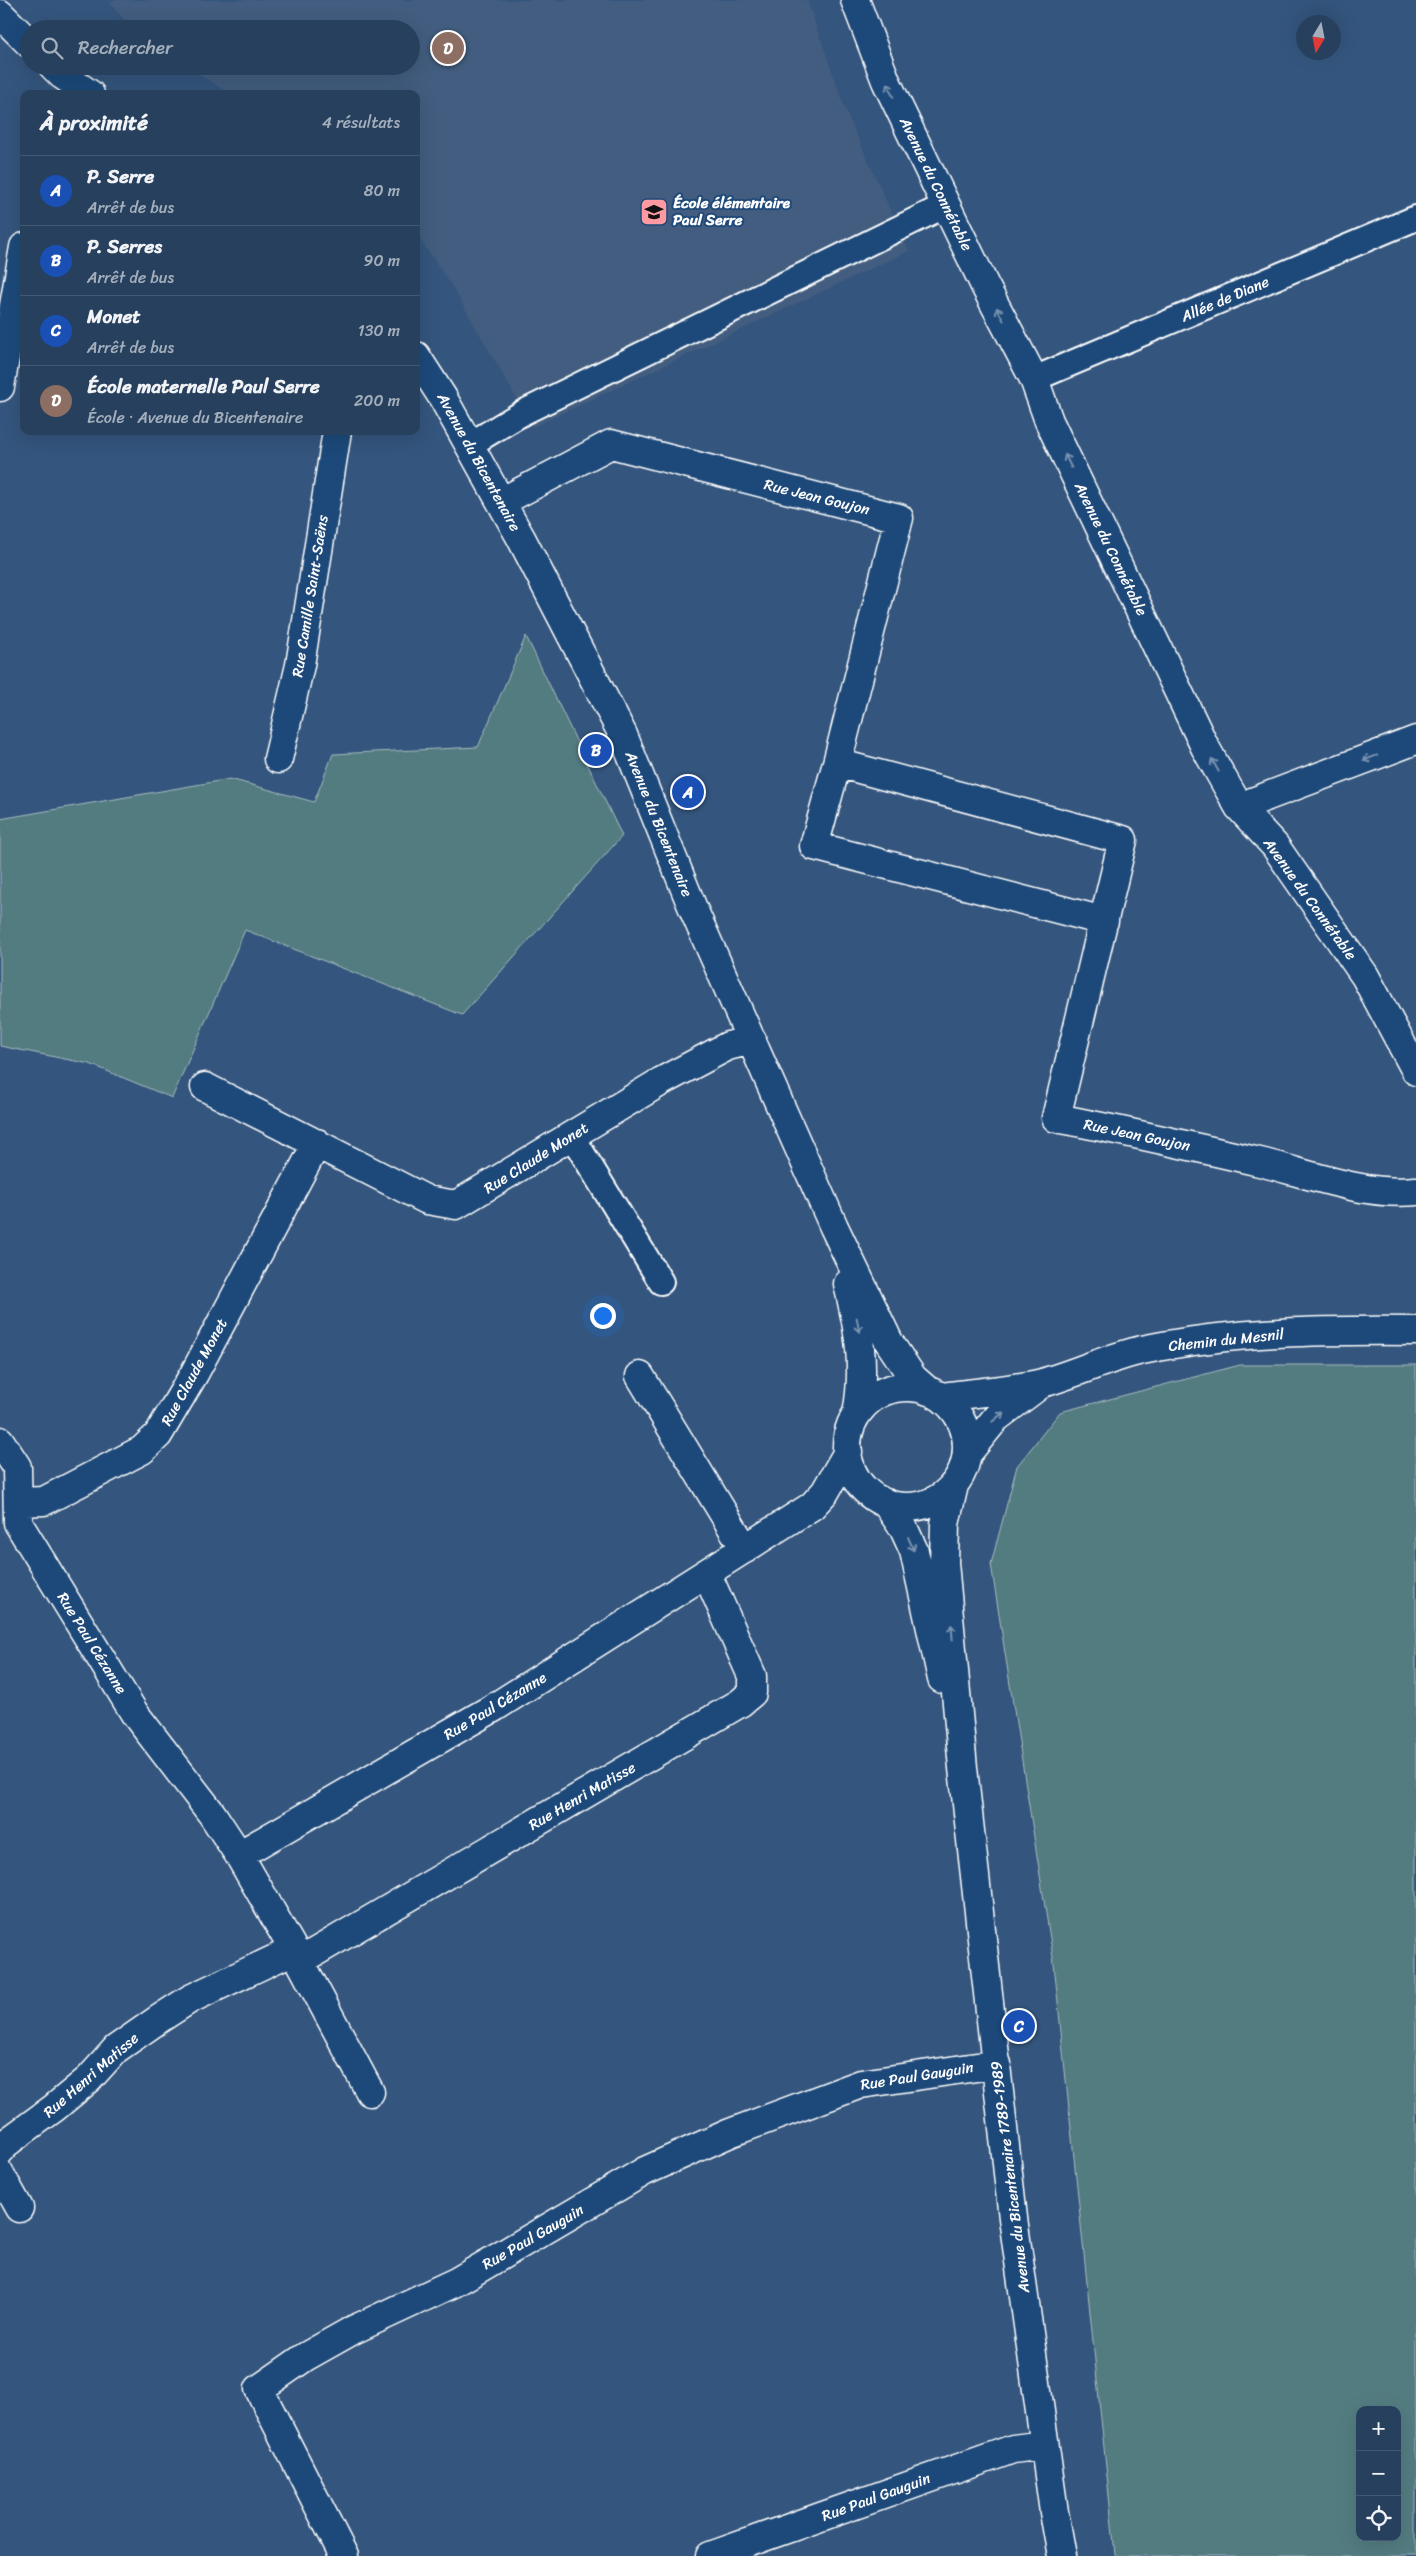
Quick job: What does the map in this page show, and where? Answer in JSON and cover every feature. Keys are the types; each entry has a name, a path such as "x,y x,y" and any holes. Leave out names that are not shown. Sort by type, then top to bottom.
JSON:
{"street":[{"name":"Avenue du Connétable","path":"855,0 886,81 985,286 1034,379 1049,421 1206,748 1239,808 1275,846 1365,976 1416,1070"},
{"path":"0,14 20,34"},
{"path":"56,78 82,90"},
{"path":"0,387 20,270"},
{"name":"Avenue du Bicentenaire","path":"420,363 501,502 623,735 694,911 834,1226 889,1342 913,1378 934,1394"},
{"name":"Rue Camille Saint-Saëns","path":"278,759 300,665 337,435"},
{"name":"Rue Jean Goujon","path":"501,502 611,444 899,518 814,846 1104,921"},
{"path":"1239,808 1416,740"},
{"name":"Rue Jean Goujon","path":"837,763 1123,840 1056,1118 1221,1153 1368,1189 1416,1191"},
{"name":"Rue Claude Monet","path":"205,1087 427,1200 456,1205 662,1081 728,1046 752,1040"},
{"name":"Rue Claude Monet","path":"19,1502 44,1501 142,1450 158,1435 194,1374 317,1143"},
{"name":"Avenue du Bicentenaire","path":"834,1226 858,1324 863,1374 857,1414"},
{"name":"Chemin du Mesnil","path":"934,1394 1042,1383 1100,1361 1147,1349 1243,1335 1321,1330 1416,1331"},
{"path":"640,1376 745,1549"},
{"name":"Chemin du Mesnil","path":"967,1454 996,1418 1042,1383"},
{"path":"825,1492 877,1497 909,1506 933,1501 954,1485 963,1468 967,1454 966,1437 959,1416 934,1394 905,1387 892,1389 877,1395 857,1414 850,1428 848,1452 851,1469 877,1497"},
{"name":"Rue Paul Cézanne","path":"0,1441 17,1467 18,1523 136,1714 212,1814 239,1855 297,1956 370,2092"},
{"name":"Rue Paul Cézanne","path":"239,1855 495,1707 812,1506 825,1492 848,1452"},
{"name":"Avenue du Bicentenaire 1789-1989","path":"954,1485 945,1524 944,1563 962,1768 1013,2218 1044,2445 1062,2556"},
{"name":"Avenue du Bicentenaire 1789-1989","path":"877,1497 904,1529 914,1551 923,1587 926,1615 962,1768"},
{"name":"Rue Henri Matisse","path":"0,2151 82,2084 116,2049 190,1999 297,1956 740,1704 752,1693 752,1676 707,1574"},
{"name":"Rue Paul Gauguin","path":"344,2556 259,2389 305,2356 353,2330 456,2282 645,2171 730,2132 861,2084 997,2064"},
{"path":"0,2174 19,2208"},
{"name":"Rue Paul Gauguin","path":"710,2556 1004,2452 1044,2445"}],"lane":[{"path":"469,445 524,412 946,205"},
{"name":"Allée de Diane","path":"1034,379 1416,218"},
{"path":"572,1136 661,1282"}],"shaded area":[{"name":"École élémentaire Paul Serre","path":"114,0 807,0 847,114 909,251 533,427 453,288 420,239 420,90 224,90 200,75 420,75 420,20 125,20 109,3"}],"green space":[{"path":"526,636 622,836 462,1015 245,930 172,1098 90,1064 0,1046 0,819 230,779 314,802 333,754 478,747"},
{"path":"1240,1365 1416,1365 1416,2556 1116,2556 1115,2554 1054,1964 991,1564 1017,1466 1060,1412"}],"place":[{"name":"École maternelle Paul Serre","path":"448,48"},
{"name":"École élémentaire Paul Serre","path":"654,212"},
{"name":"P. Serres","path":"596,750"},
{"name":"P. Serre","path":"688,792"},
{"name":"Monet","path":"1019,2026"}]}
